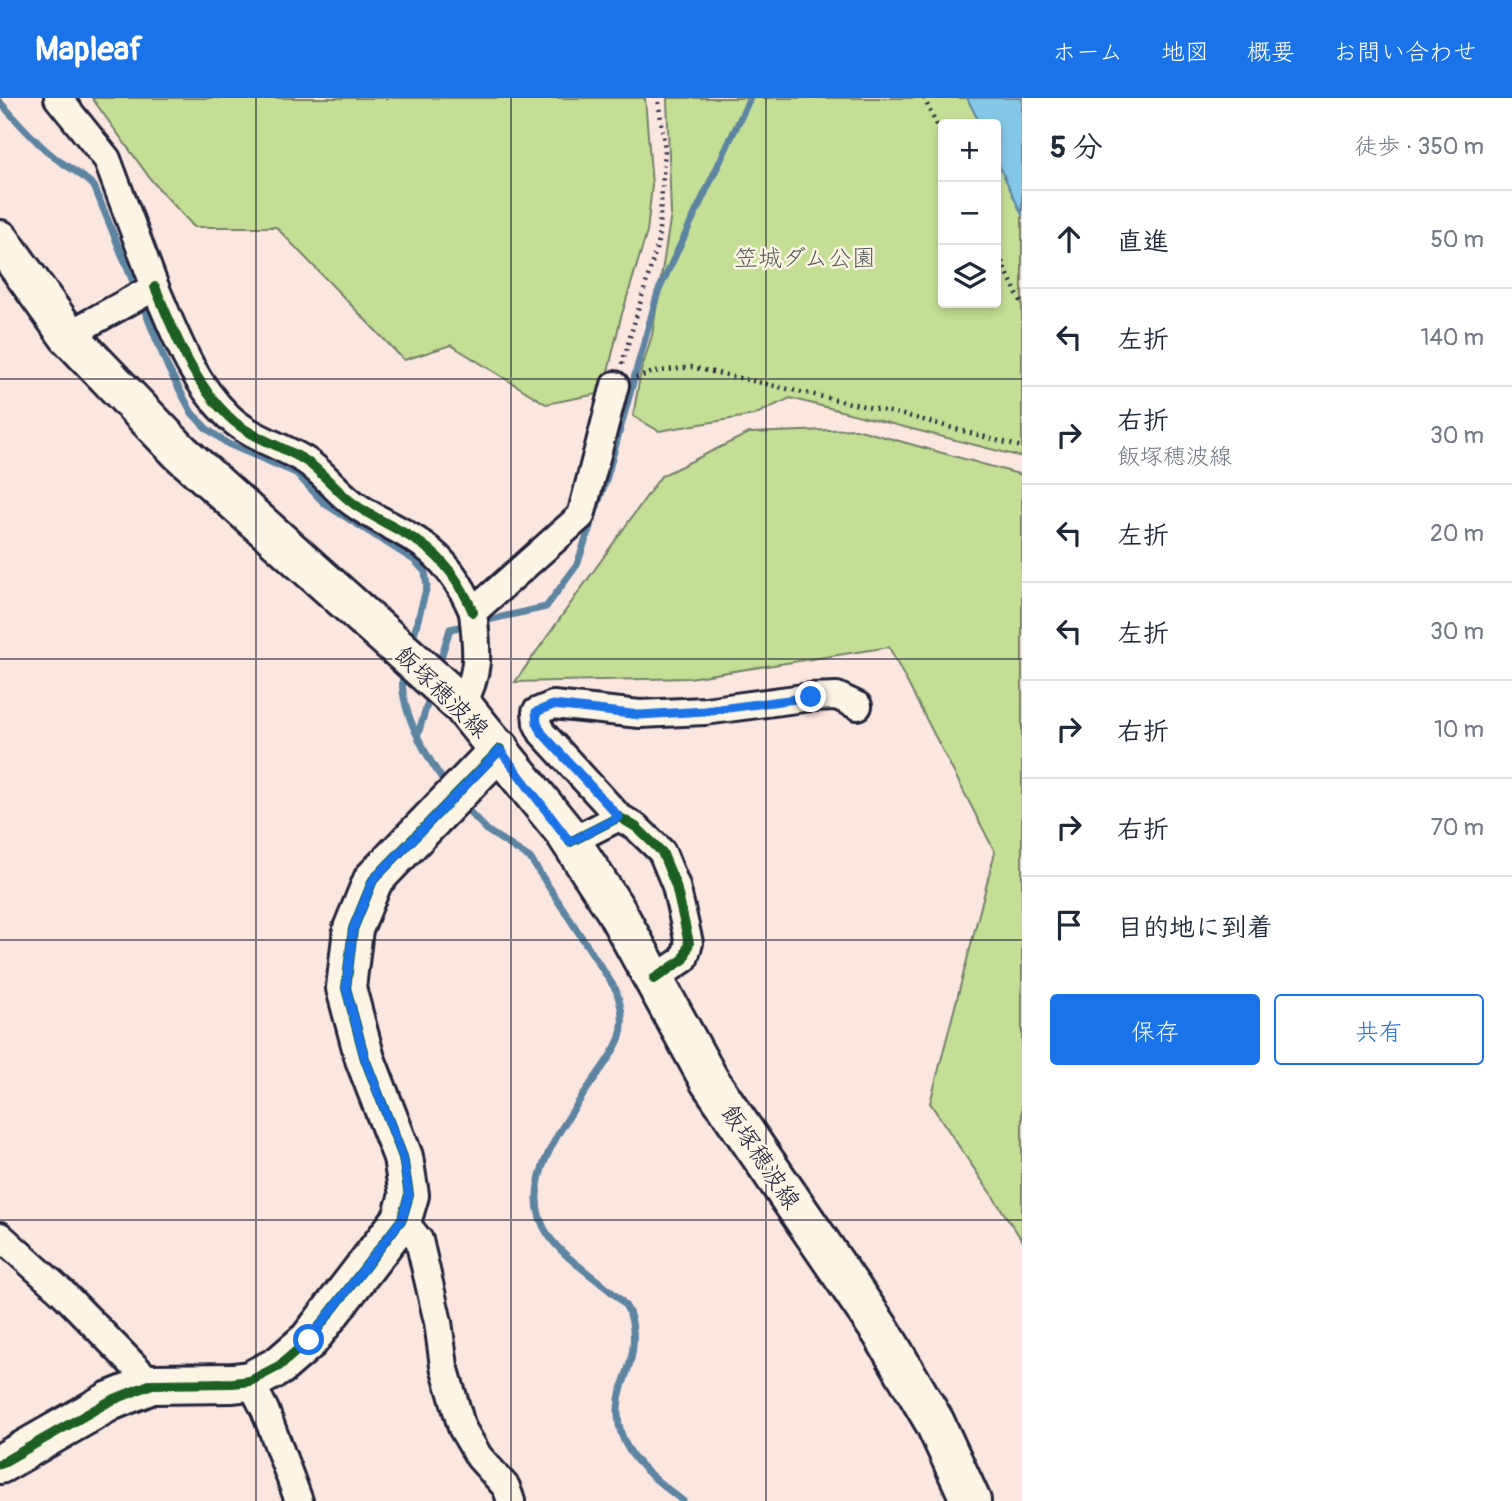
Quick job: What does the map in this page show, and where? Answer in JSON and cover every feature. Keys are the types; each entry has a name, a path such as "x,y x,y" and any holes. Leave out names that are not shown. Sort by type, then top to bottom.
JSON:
{"main road":[{"name":"飯塚穂波線","path":"0,240 68,335 180,452 462,705 500,750 570,842 615,909 709,1080 882,1333 935,1423 971,1501"},
{"path":"0,1464 110,1401 152,1384 250,1381 279,1366 309,1340 402,1219 409,1195 403,1157 365,1059 346,988 353,929 373,880 500,750"}],"street":[{"path":"58,98 107,159 155,287 190,367 204,390 230,418 265,442 307,462 352,503 424,545 456,578 473,612 478,657 472,687 462,705"},
{"path":"68,335 155,287"},
{"path":"473,612 581,516 615,385"},
{"path":"653,979 684,959 688,943 677,886 662,852 636,827 619,817 542,733 536,712 553,705 640,715 705,711 837,696 858,706"},
{"path":"570,842 619,817"},
{"path":"402,1219 419,1241 438,1322 444,1366 461,1428 479,1457 506,1487 511,1501"},
{"path":"0,1236 62,1292 152,1384"},
{"path":"250,1381 265,1410 299,1501"}],"path":[{"path":"615,385 658,243 665,149 658,98"},
{"path":"924,98 938,128"},
{"path":"1001,260 1022,305"},
{"path":"615,385 653,372 691,367 912,416 1022,447"}],"green space":[{"path":"92,98 645,98 652,185 647,232 621,317 603,393 546,404 451,345 404,360 276,227 194,227 152,181"},
{"name":"笠城ダム公園","path":"667,98 1022,98 1022,457 790,398 754,415 659,431 633,416 641,371 652,335 671,214"},
{"path":"856,429 1022,475 1022,1240 930,1103 995,852 889,647 689,678 515,682 661,476 749,433"}],"water":[{"path":"967,98 1022,98 1022,215 1001,170 1001,119 978,119"}],"waterway":[{"path":"479,622 546,607 577,565 606,480 658,292 750,98"},
{"path":"0,102 47,151 94,186 168,368 192,413 206,428 228,444 296,473 325,504 414,560 425,572 427,586 412,642"},
{"path":"438,667 450,629 468,625"},
{"path":"404,670 404,699 415,731 448,787"},
{"path":"418,734 431,692"},
{"path":"462,804 488,831 530,858 618,996 622,1019 620,1037 547,1155 539,1180 539,1215 553,1242 618,1297 629,1312 633,1326 633,1348 619,1400 621,1433 635,1459 683,1501"}],"cycle path":[{"path":"155,287 194,371 228,416 256,436 306,461 354,504 415,539 432,552 453,575 473,612"},
{"path":"0,1464 110,1401 152,1384 250,1381 279,1366 309,1340 402,1219 409,1195 403,1157 365,1059 346,988 353,929 373,880 500,749"},
{"path":"570,842 619,817 636,827 662,852 676,886 689,943 684,959 654,979"}],"route":[{"path":"309,1340 402,1219 409,1195 403,1157 365,1059 346,988 353,929 373,880 500,750 570,842 619,817 542,733 536,712 553,705 640,715 705,711 811,697"}]}
